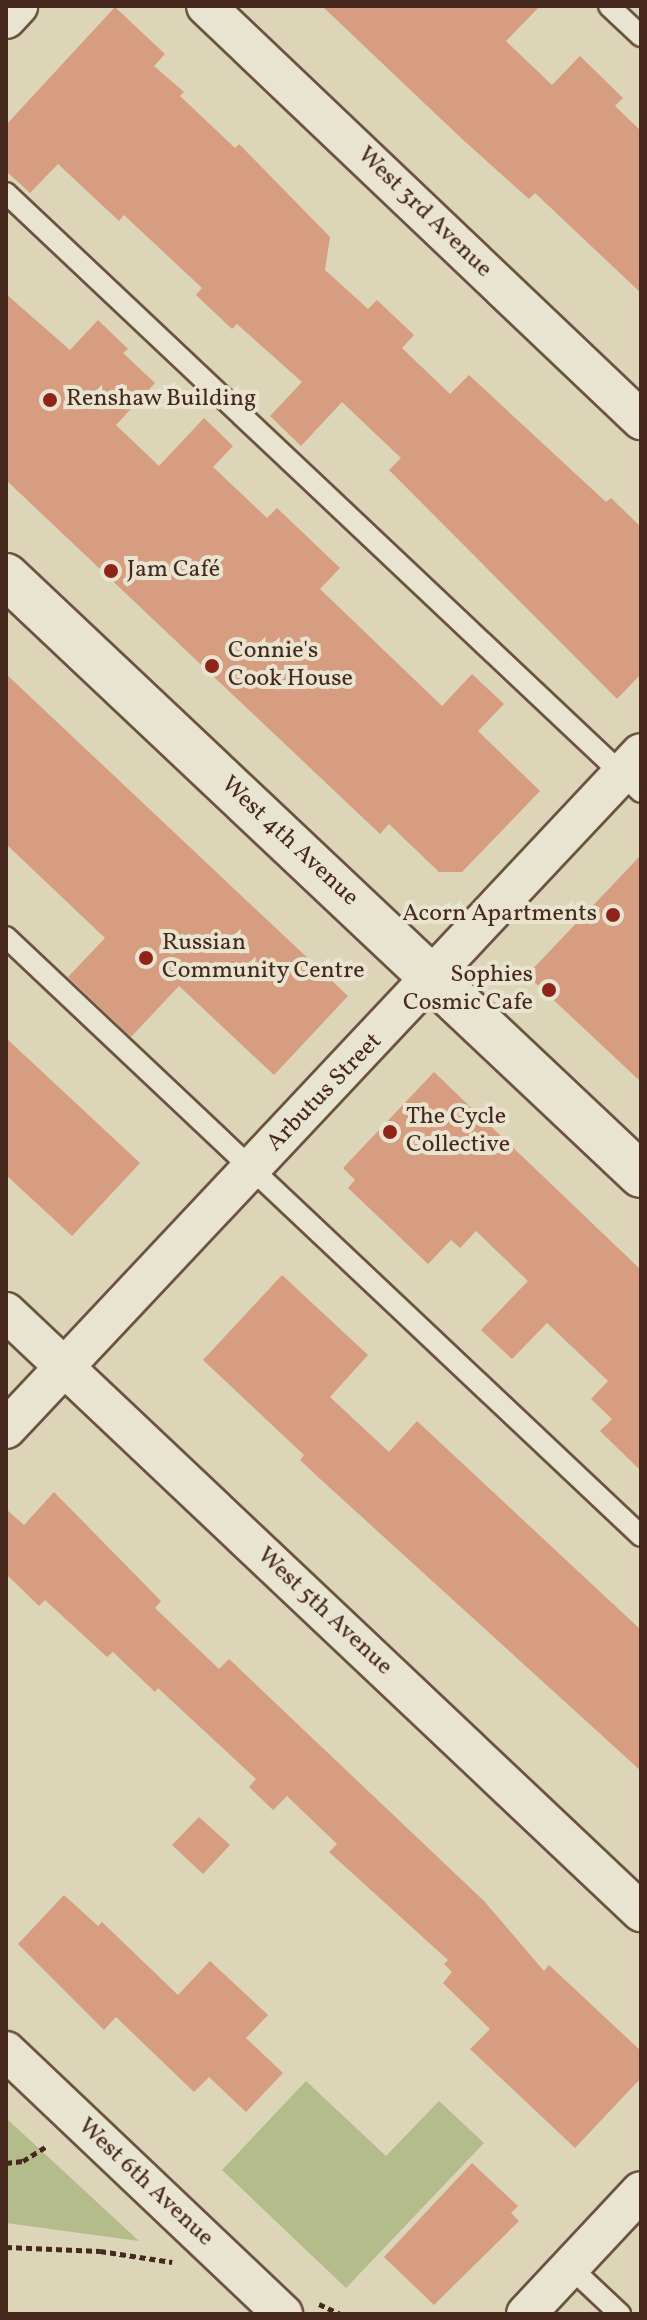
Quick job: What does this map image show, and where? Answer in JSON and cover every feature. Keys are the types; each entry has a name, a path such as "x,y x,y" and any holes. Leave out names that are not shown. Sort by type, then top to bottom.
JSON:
{"main road":[{"name":"West 4th Avenue","path":"6,576 641,1175"}],"street":[{"path":"6,19 18,6"},
{"name":"West 3rd Avenue","path":"206,6 641,420"},
{"name":"Arbutus Street","path":"6,1429 430,975 634,773"},
{"name":"West 5th Avenue","path":"6,1312 641,1912"},
{"name":"West 6th Avenue","path":"6,2051 283,2314"},
{"path":"526,2314 641,2191"}],"lane":[{"path":"609,6 641,36"},
{"path":"6,193 634,773"},
{"path":"6,937 641,1536"},
{"path":"570,2267 620,2314"}],"path":[{"path":"6,2163 23,2161 47,2146"},
{"path":"6,2247 100,2251 170,2262"}],"green space":[{"path":"306,2081 386,2156 439,2101 484,2143 346,2288 222,2170"},
{"path":"6,2118 139,2241 6,2223"}],"building":[{"path":"322,6 540,6 506,41 552,85 580,56 623,98 615,106 641,131 641,293 535,193 529,199 461,138"},
{"path":"115,7 165,54 154,66 184,92 180,96 235,148 239,144 330,237 325,270 368,309 377,300 414,335 402,348 450,394 469,375 606,502 611,498 641,527 641,674 617,699 389,470 401,458 342,402 301,446 270,416 302,382 237,324 232,329 196,295 202,288 124,215 119,221 58,164 30,193 6,171 6,125"},
{"path":"6,294 70,350 98,320 128,349 123,353 155,383 116,425 159,466 204,418 233,446 213,467 267,518 277,508 340,568 320,589 442,706 472,674 504,704 478,731 540,791 462,872 439,872 389,824 380,834 6,480"},
{"path":"6,674 348,996 274,1075 179,986 131,1037 68,977 105,938 6,844"},
{"name":"Acorn Apartments","path":"641,855 641,1082 527,975"},
{"path":"6,1038 140,1163 72,1236 6,1175"},
{"path":"434,1072 641,1270 641,1471 600,1431 612,1419 591,1399 608,1381 547,1323 512,1359 481,1330 528,1281 476,1231 460,1248 451,1240 428,1264 348,1188 355,1180 343,1168"},
{"path":"282,1275 368,1355 330,1397 389,1452 417,1421 641,1630 641,1771 318,1477 300,1460 304,1455 203,1360"},
{"path":"54,1492 161,1601 155,1608 219,1669 229,1659 484,1901 544,1971 549,1965 641,2051 641,2078 575,2148 470,2049 490,2029 443,1983 452,1972 444,1964 448,1960 329,1852 337,1844 287,1796 273,1810 249,1787 256,1779 158,1688 155,1692 113,1652 107,1657 45,1600 39,1606 6,1574 6,1509 24,1525"},
{"path":"199,1817 230,1845 203,1874 172,1845"},
{"path":"64,1895 98,1926 102,1922 178,1995 210,1961 268,2015 246,2038 283,2073 246,2112 209,2077 194,2092 116,2017 104,2030 18,1944"},
{"path":"472,2163 518,2206 511,2213 519,2221 434,2305 384,2257"}],"place":[{"name":"Renshaw Building","path":"50,400"},
{"name":"Jam Café","path":"111,571"},
{"name":"Connie's Cook House","path":"212,666"},
{"name":"Acorn Apartments","path":"613,915"},
{"name":"Russian Community Centre","path":"146,958"},
{"name":"Sophies Cosmic Cafe","path":"549,990"},
{"name":"The Cycle Collective","path":"390,1132"}]}
